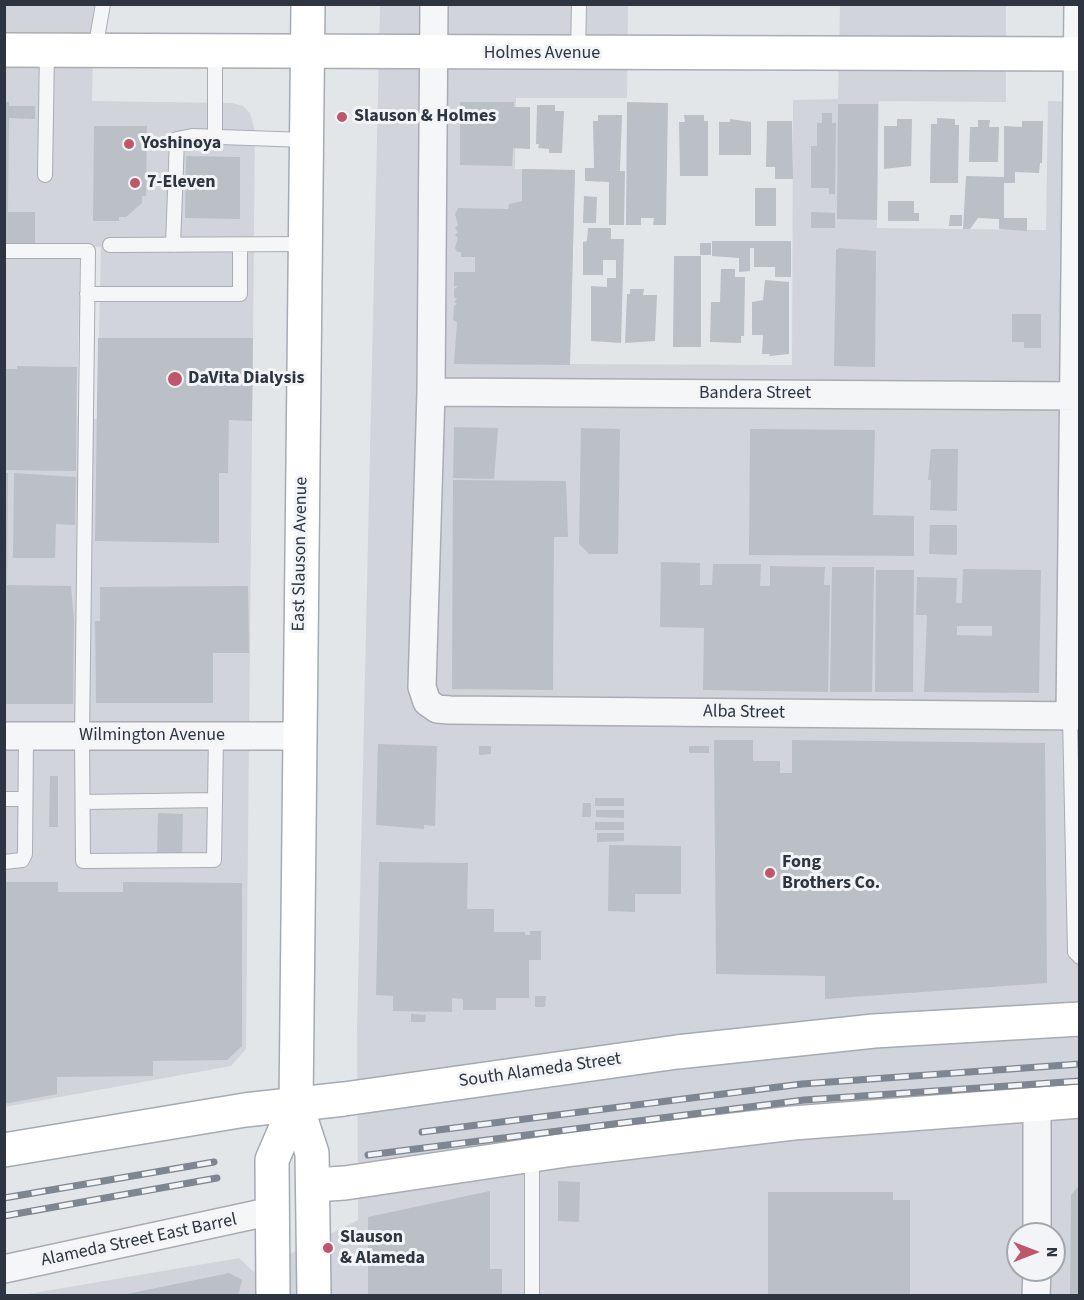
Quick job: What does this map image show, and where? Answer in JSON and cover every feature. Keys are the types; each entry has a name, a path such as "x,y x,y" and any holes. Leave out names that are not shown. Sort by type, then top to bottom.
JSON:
{"main road":[{"name":"East Slauson Avenue","path":"308,4 296,1104 312,1153 314,1296"},
{"name":"Holmes Avenue","path":"4,50 434,54 1078,54"},
{"name":"South Alameda Street","path":"4,1150 245,1110 677,1052 874,1031 1080,1019"},
{"path":"313,1185 793,1123 1080,1101"},
{"name":"East Slauson Avenue","path":"273,1296 272,1160 296,1104"}],"street":[{"path":"431,392 434,4"},
{"path":"1075,716 1078,4"},
{"name":"Bandera Street","path":"431,392 1076,396"},
{"name":"Alba Street","path":"431,392 422,687 427,702 437,709 1075,716"},
{"name":"Wilmington Avenue","path":"15,736 299,736"},
{"path":"1037,1104 1037,1222"},
{"name":"Alameda Street East Barrel","path":"4,1269 272,1211"}],"lane":[{"path":"95,51 102,4"},
{"path":"578,54 579,4"},
{"path":"45,175 47,51"},
{"path":"215,52 215,137"},
{"path":"173,245 174,146 177,139 215,137 306,140"},
{"path":"110,245 305,244"},
{"path":"87,294 240,294 240,245"},
{"path":"4,250 88,251 82,736 83,861 214,860 216,736"},
{"path":"1075,716 1075,952 1080,957"},
{"path":"4,862 22,860 25,854 26,799 15,736"},
{"path":"4,799 26,799"},
{"path":"82,802 215,800"},
{"path":"532,1156 532,1296"}],"shaded area":[{"path":"5,5 94,5 92,101 232,103 243,106 250,113 255,131 246,1049 231,1066 5,1107","holes":["80,246 101,247 97,419 77,416"]},
{"path":"380,5 628,5 627,98 516,98 515,169 575,170 570,364 792,365 793,100 838,99 840,5 1006,5 1006,102 879,101 877,228 1046,230 1048,101 1079,102 1079,1295 16,1296 239,1258 254,1272 358,1220 357,1029"}],"building":[{"path":"4,102 9,102 9,106 35,106 35,119 9,118 8,212 35,212 35,243 4,243"},
{"path":"460,102 514,102 514,107 530,107 530,149 513,148 512,166 460,165"},
{"path":"627,102 668,103 666,225 653,225 654,218 641,218 641,225 626,225"},
{"path":"838,104 878,104 877,220 837,219"},
{"path":"537,105 555,105 555,111 564,111 562,153 549,153 549,149 538,148 539,144 536,144"},
{"path":"822,113 832,113 832,123 836,123 835,194 829,194 829,188 811,188 811,146 817,146 817,123 822,123"},
{"path":"598,115 622,115 620,171 625,171 624,225 609,225 609,182 585,181 585,168 594,168 593,121 598,121"},
{"path":"684,115 704,115 704,121 708,121 708,176 680,176 679,122 685,122"},
{"path":"937,118 955,119 955,125 959,125 958,183 930,183 931,124 937,124"},
{"path":"730,119 751,122 751,155 719,155 719,122 730,122"},
{"path":"897,119 912,119 911,166 884,169 884,126 897,126"},
{"path":"978,120 990,120 989,127 999,127 998,162 969,162 970,127 978,127"},
{"path":"767,121 792,121 793,179 775,179 775,167 766,167"},
{"path":"1022,121 1043,121 1042,163 1040,163 1039,173 1015,172 1015,183 1004,183 1004,218 1027,218 1027,231 999,229 999,219 978,218 970,229 963,229 966,176 1004,177 1004,126 1022,127"},
{"path":"94,126 147,126 146,196 142,196 142,203 126,217 119,217 119,221 93,221"},
{"name":"7-Eleven","path":"186,156 240,157 240,219 185,218"},
{"path":"522,169 575,170 570,365 454,364 457,322 453,320 454,306 457,304 454,302 457,299 454,297 454,289 458,286 454,286 454,272 475,272 475,257 461,257 461,252 457,252 455,248 458,238 455,235 458,232 455,228 458,225 455,214 458,208 508,209 509,204 522,201"},
{"path":"755,188 776,188 776,226 755,226"},
{"path":"584,196 597,197 596,223 583,223"},
{"path":"888,201 914,201 914,213 919,213 919,221 888,221"},
{"path":"811,212 835,213 835,228 811,228"},
{"path":"950,215 962,215 962,226 949,226"},
{"path":"588,228 611,228 611,239 624,239 621,343 591,341 591,286 607,287 607,278 616,278 616,260 603,260 603,275 583,275 583,242 587,241"},
{"path":"712,241 791,241 791,277 775,277 775,267 754,267 754,248 750,248 750,271 739,272 739,258 712,256"},
{"path":"700,243 711,243 711,255 700,255"},
{"path":"839,248 876,251 875,367 834,366 836,250"},
{"path":"674,256 701,256 701,347 673,347"},
{"path":"721,269 735,269 735,277 745,277 744,336 741,336 741,343 710,342 711,302 720,302"},
{"path":"765,280 789,282 789,354 769,356 770,354 762,354 763,335 752,335 752,302 763,300"},
{"path":"630,289 644,289 643,295 657,295 655,341 625,343 627,294 630,294"},
{"path":"1012,314 1041,314 1041,348 1024,348 1024,342 1012,342"},
{"path":"98,338 253,338 252,421 229,420 228,473 219,473 219,543 95,541"},
{"path":"17,366 77,367 76,471 4,470 4,369 17,369"},
{"path":"454,427 498,428 494,479 453,478"},
{"path":"581,428 620,429 618,554 589,554 579,544"},
{"path":"750,429 875,430 873,515 914,516 914,556 749,555"},
{"path":"931,449 958,449 957,511 930,510 931,480 928,480"},
{"path":"4,473 8,473 7,585 71,586 74,620 73,704 4,704"},
{"path":"14,473 76,477 75,525 56,524 55,558 13,558"},
{"path":"453,480 566,481 568,537 554,537 553,690 452,689"},
{"path":"930,525 957,525 957,555 929,554"},
{"path":"661,562 700,563 700,585 712,585 713,564 761,564 760,586 770,586 770,566 825,567 824,585 830,585 828,692 703,690 704,628 660,627"},
{"path":"832,567 874,567 872,692 830,692"},
{"path":"963,569 1041,570 1039,693 924,692 927,615 916,615 917,577 957,578 956,603 962,603","holes":["957,626 992,626 992,636 957,635"]},
{"path":"876,570 914,570 913,692 875,692"},
{"path":"248,586 249,653 213,653 213,703 96,703 95,621 100,621 100,587"},
{"path":"714,740 753,740 753,761 780,761 780,773 792,773 792,740 1045,743 1047,983 825,999 825,976 716,974"},
{"path":"378,744 437,746 435,826 424,825 424,829 376,825"},
{"path":"479,746 491,746 491,754 479,755"},
{"path":"689,746 709,746 709,753 689,753"},
{"path":"50,776 58,776 58,827 49,827"},
{"path":"595,798 624,798 624,806 595,806"},
{"path":"583,803 591,803 591,817 582,817"},
{"path":"596,810 624,810 624,818 596,817"},
{"path":"158,813 183,814 182,855 157,855"},
{"path":"595,822 624,822 624,830 595,830"},
{"path":"597,833 624,833 624,841 597,842"},
{"path":"609,845 681,846 681,894 635,894 635,912 608,911"},
{"path":"379,862 468,863 467,909 494,909 494,932 525,932 525,935 530,935 530,931 541,931 541,960 529,960 529,998 496,998 496,1010 463,1010 463,999 452,998 452,1012 393,1011 393,996 376,995"},
{"path":"4,882 58,882 58,892 123,892 123,882 242,883 242,1046 227,1060 153,1061 153,1076 57,1077 57,1094 4,1104"},
{"path":"535,996 546,996 545,1007 535,1007"},
{"path":"411,1014 426,1015 425,1022 411,1022"},
{"path":"558,1181 580,1182 579,1222 558,1221"},
{"path":"1080,1184 1080,1296 1070,1296 1071,1195"},
{"path":"490,1191 490,1269 502,1269 502,1296 368,1296 368,1217"},
{"path":"768,1192 893,1192 893,1200 910,1200 910,1296 768,1296"},
{"path":"229,1273 242,1280 238,1296 117,1296"}],"railway":[{"path":"422,1132 802,1084 1080,1064"},
{"path":"368,1155 804,1100 1080,1081"},
{"path":"4,1198 214,1162"},
{"path":"4,1216 217,1178"}],"place":[{"name":"Slauson & Holmes","path":"342,117"},
{"name":"Yoshinoya","path":"129,144"},
{"name":"7-Eleven","path":"135,183"},
{"name":"DaVita Dialysis","path":"175,379"},
{"name":"Fong Brothers Co.","path":"770,873"},
{"name":"Slauson & Alameda","path":"328,1248"}]}
